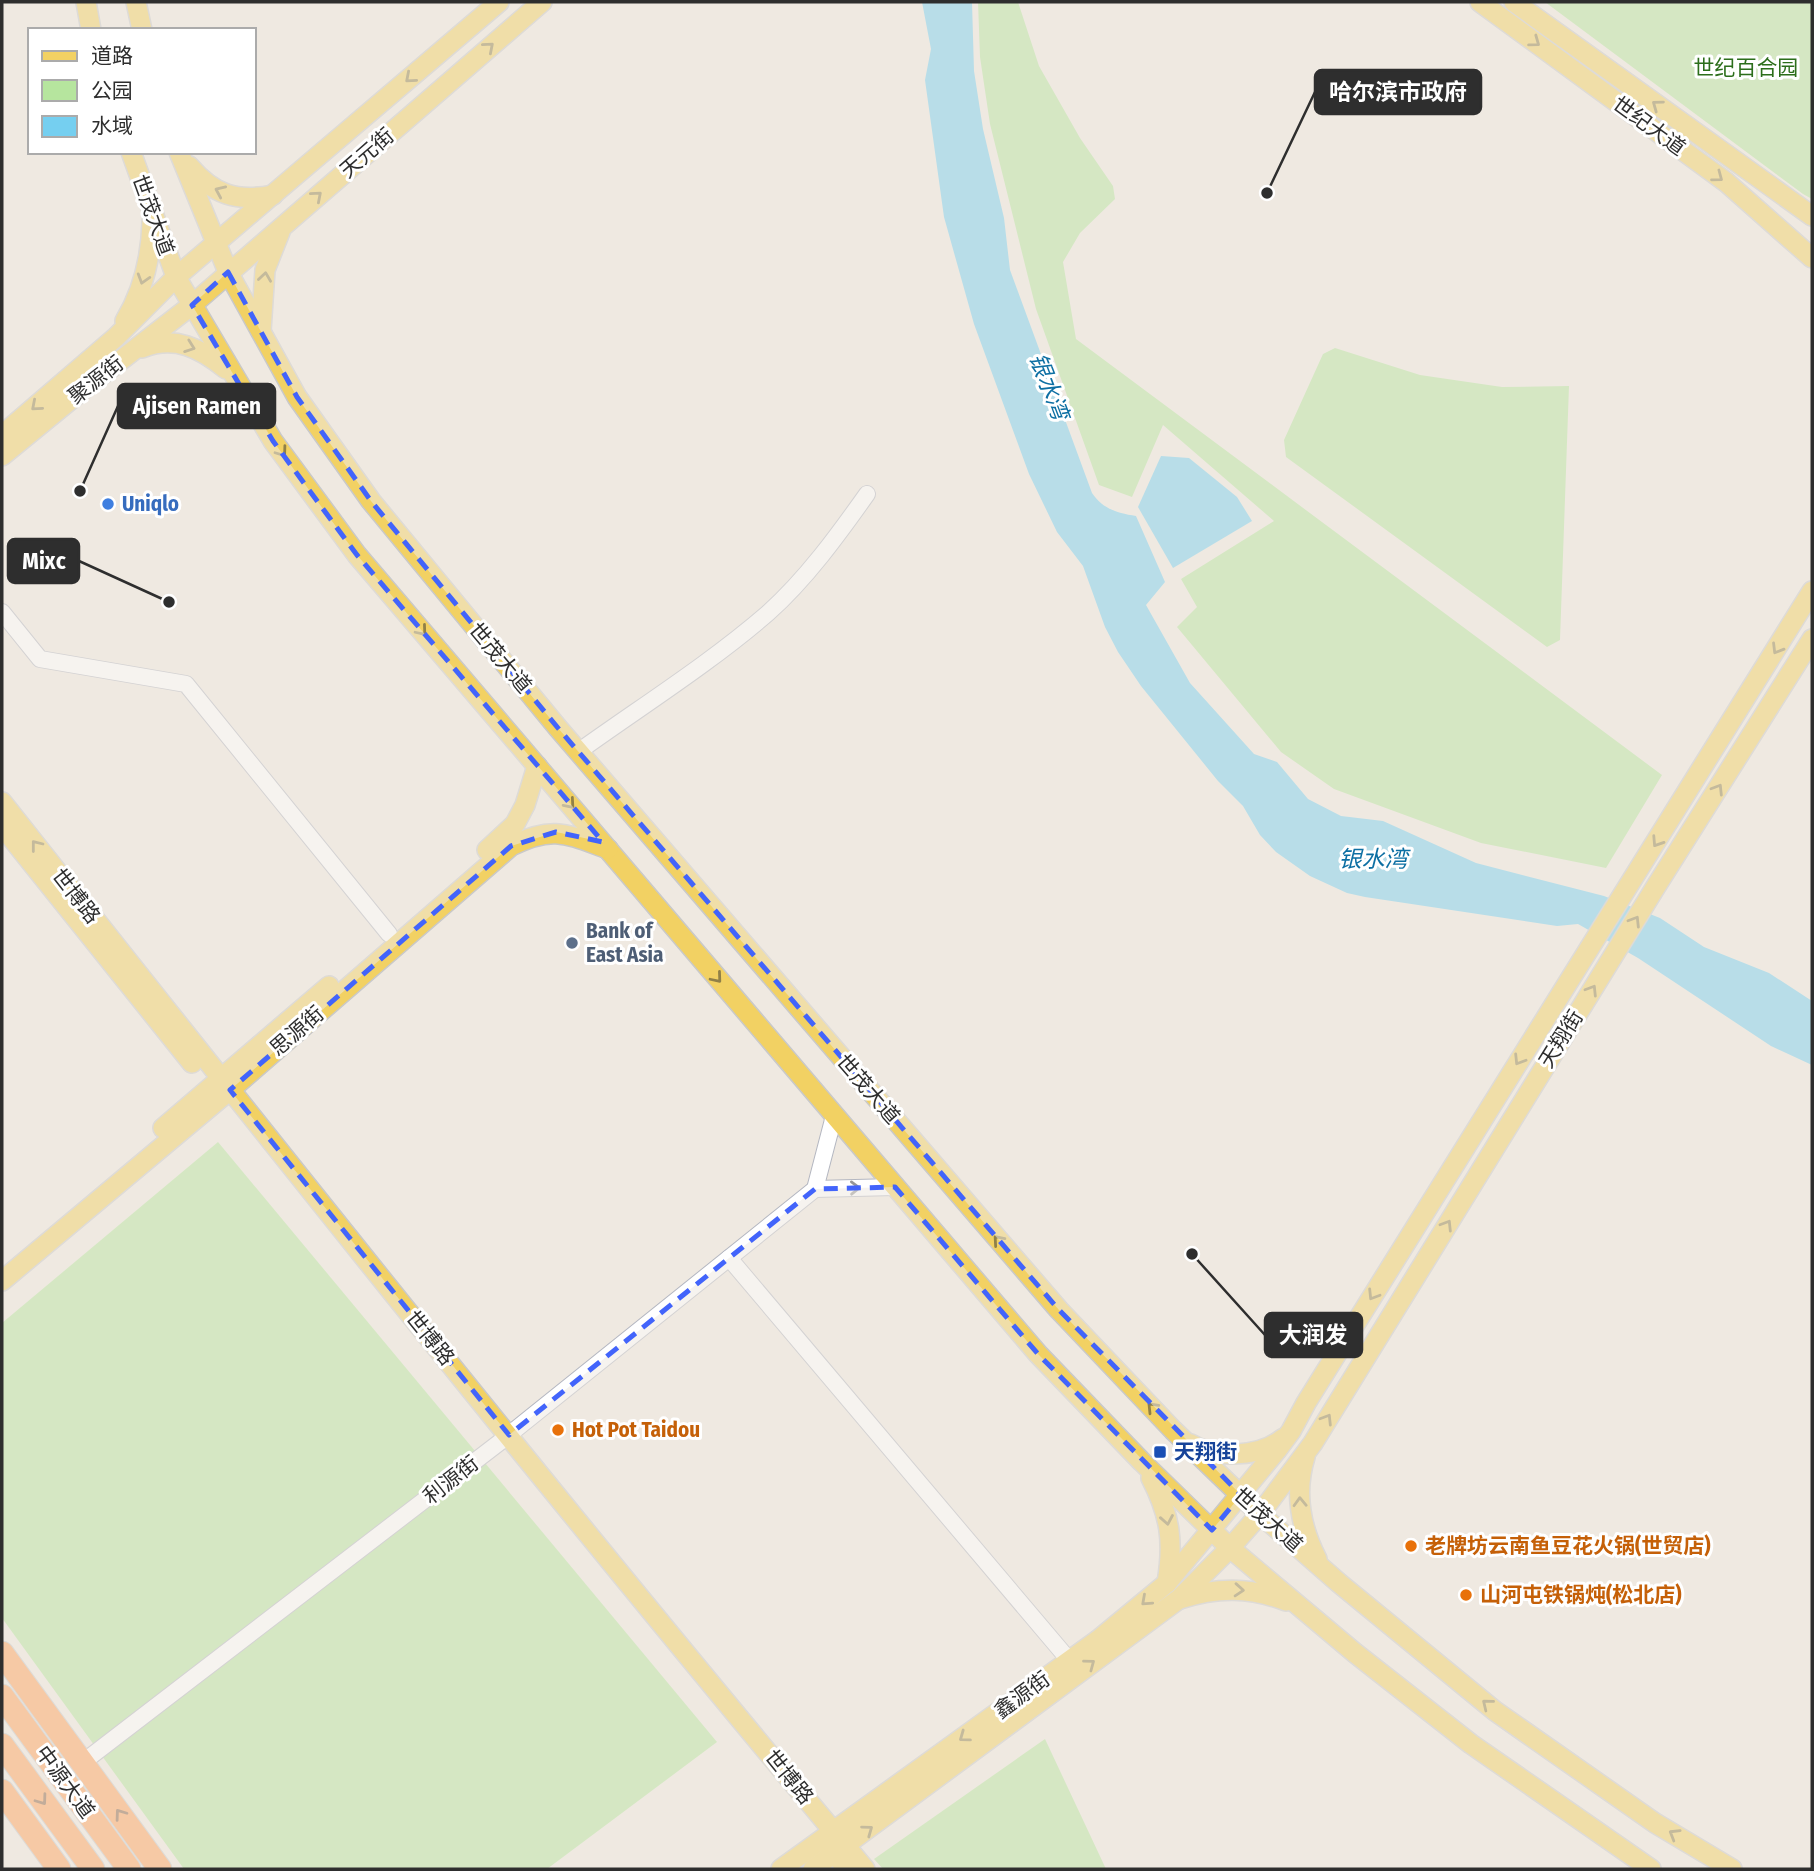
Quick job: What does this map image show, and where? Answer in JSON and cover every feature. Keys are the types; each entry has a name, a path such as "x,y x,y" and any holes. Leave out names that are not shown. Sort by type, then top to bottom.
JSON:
{"highway":[{"path":"2,1653 160,1869"},
{"name":"中源大道","path":"2,1696 129,1869"},
{"name":"中源大道","path":"2,1745 93,1869"},
{"path":"2,1791 59,1869"}],"main road":[{"path":"86,2 91,28"},
{"path":"136,2 142,28"},
{"name":"天元街","path":"176,277 499,2"},
{"name":"天元街","path":"192,305 542,2"},
{"name":"世纪大道","path":"1480,2 1726,182 1812,258"},
{"name":"世纪大道","path":"1514,2 1812,216"},
{"name":"世茂大道","path":"132,154 176,277 274,441 357,555 1038,1354 1230,1548 1299,1606 1471,1744 1651,1869"},
{"name":"世茂大道","path":"179,154 228,272 261,332 297,397 371,501 578,752 1059,1310 1173,1430 1260,1514 1339,1583 1495,1711 1655,1823 1732,1869"},
{"path":"180,154 204,183 220,192 237,198 274,195"},
{"path":"116,337 134,306 145,272 151,240 152,214"},
{"path":"261,332 265,270 283,225"},
{"name":"聚源街","path":"2,435 116,337 176,277"},
{"name":"聚源街","path":"2,456 192,305"},
{"path":"131,352 160,342 185,344 211,357 238,382"},
{"name":"天翔街","path":"1241,1495 1291,1431 1812,591"},
{"name":"天翔街","path":"1260,1514 1313,1443 1614,953 1812,639"},
{"name":"思源街","path":"2,1282 515,824 525,805 537,766"},
{"name":"世博路","path":"2,802 220,1088"},
{"name":"世博路","path":"2,826 220,1088 834,1842 865,1869"},
{"name":"思源街","path":"2,1269 511,846 536,835 556,832 609,849"},
{"path":"1173,1430 1195,1446 1218,1453 1242,1453 1274,1445 1291,1431"},
{"path":"1313,1443 1300,1474 1301,1521 1320,1564 1339,1583"},
{"path":"1142,1462 1164,1505 1168,1523 1170,1563 1167,1583"},
{"name":"鑫源街","path":"813,1869 834,1842 1141,1606 1167,1583 1241,1495"},
{"name":"鑫源街","path":"781,1869 834,1842 1179,1600 1260,1514"},
{"path":"1179,1600 1207,1591 1246,1590 1267,1594 1299,1606"},
{"name":"世博路","path":"834,1842 847,1869"}],"street":[{"path":"578,752 769,611 844,527 867,494"},
{"path":"2,612 40,659 186,684 389,934"},
{"path":"834,1116 815,1189 895,1187"},
{"name":"利源街","path":"82,1763 504,1438 815,1189"},
{"path":"729,1258 1069,1660"}],"highlighted area":[{"path":"228,272 297,397 371,501 558,728 1059,1310 1241,1495 1212,1530 1038,1354 895,1187 815,1189 509,1435 230,1090 511,846 556,832 603,842 357,555 273,441 192,305"}],"green space":[{"path":"978,2 1018,2 1039,66 1080,138 1113,186 1115,199 1080,233 1063,262 1076,339 1662,775 1606,868 1481,843 1334,789 1281,752 1177,627 1197,607 1181,579 1274,521 1163,425 1132,497 1099,485 1036,309 990,124 980,57"},
{"name":"世纪百合园","path":"1545,2 1812,2 1812,199 1803,194"},
{"path":"1335,348 1420,375 1502,387 1569,386 1560,640 1547,647 1286,457 1284,440 1323,354"},
{"path":"218,1142 717,1742 547,1869 184,1869 2,1618 2,1323"},
{"path":"1045,1739 1106,1869 883,1869 874,1859"}],"water":[{"name":"银水湾","path":"922,2 972,2 974,71 983,129 1004,218 1010,270 1092,493 1111,509 1136,516 1165,582 1146,605 1190,683 1254,754 1277,762 1308,799 1341,816 1383,821 1476,863 1604,896 1660,918 1704,947 1769,973 1812,1001 1812,1065 1771,1046 1638,958 1578,924 1557,926 1347,893 1310,876 1276,852 1260,835 1243,806 1218,781 1141,686 1118,652 1105,627 1083,566 1057,532 1029,474 974,324 944,217 925,80 931,49"},
{"path":"1161,456 1189,458 1237,497 1252,521 1173,568 1138,507"}],"place":[{"name":"哈尔滨市政府","path":"1267,193"},
{"name":"Ajisen Ramen","path":"80,491"},
{"name":"Uniqlo","path":"108,504"},
{"name":"Mixс","path":"169,602"},
{"name":"Bank of East Asia","path":"572,943"},
{"name":"大润发","path":"1192,1254"},
{"name":"Hot Pot Taidou","path":"558,1430"},
{"name":"天翔街","path":"1160,1452"},
{"name":"老牌坊云南鱼豆花火锅(世贸店)","path":"1411,1546"},
{"name":"山河屯铁锅炖(松北店)","path":"1466,1595"}]}
